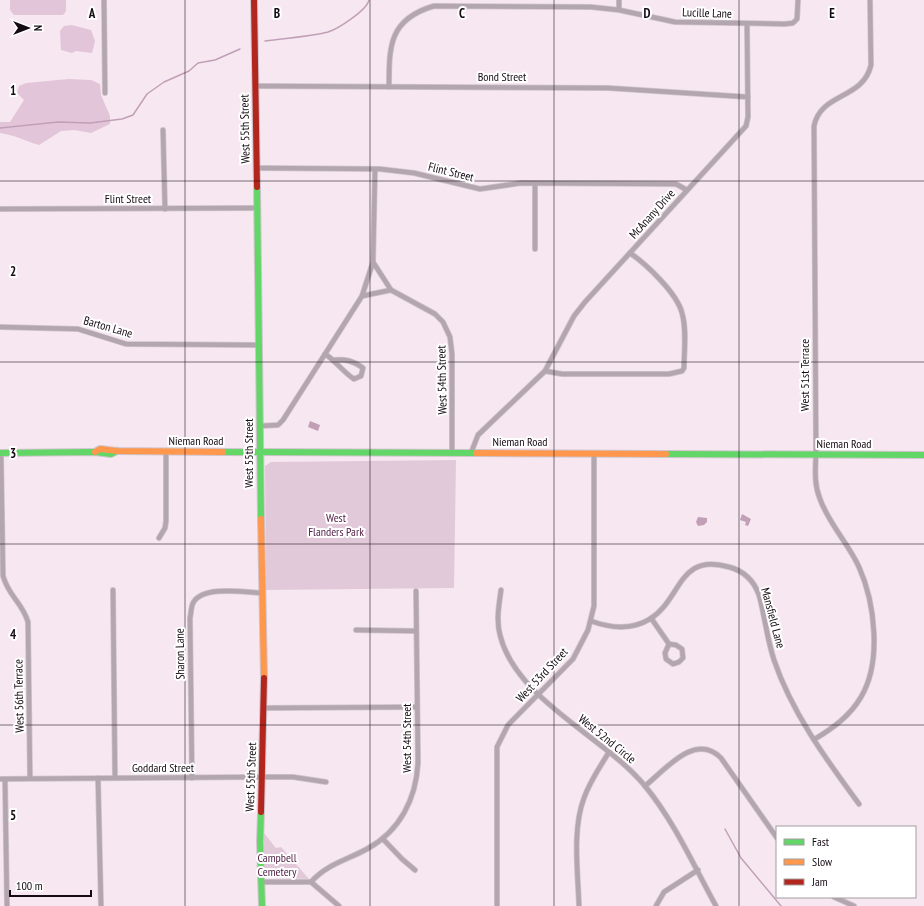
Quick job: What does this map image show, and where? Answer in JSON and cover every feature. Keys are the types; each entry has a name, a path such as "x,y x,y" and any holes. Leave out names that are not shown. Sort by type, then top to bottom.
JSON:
{"main road":[{"name":"West 55th Street","path":"254,0 261,593 264,708 260,842 262,906"},
{"name":"Nieman Road","path":"1,453 96,452 111,454 117,451 259,451 924,455"}],"street":[{"path":"104,0 105,93"},
{"path":"619,0 619,10"},
{"path":"747,24 793,23 798,16 798,0"},
{"name":"West 51st Terrace","path":"815,739 844,719 861,697 870,676 874,646 872,619 865,585 849,547 826,513 815,482 814,126 820,110 861,85 869,72 870,0"},
{"name":"Lucille Lane","path":"389,87 389,55 393,38 408,19 425,9 434,6 591,7 619,10 675,22 747,24"},
{"name":"McAnany Drive","path":"471,453 478,436 545,371 574,316 601,283 746,126 748,117 747,24"},
{"name":"Bond Street","path":"255,86 608,88 748,97"},
{"path":"163,130 165,208"},
{"name":"Flint Street","path":"257,168 374,170 414,173 480,190 516,184 676,184 687,190"},
{"path":"260,426 278,425 284,420 362,296 373,262 374,170"},
{"path":"535,184 535,249"},
{"name":"Flint Street","path":"0,209 257,208"},
{"path":"545,371 562,374 662,374 682,371 684,368 684,324 680,306 676,299 648,268 630,253"},
{"name":"West 54th Street","path":"373,262 391,290 435,314 448,331 452,344 452,453"},
{"path":"362,296 391,290"},
{"name":"Barton Lane","path":"0,327 78,329 126,344 259,345"},
{"path":"325,354 334,360 350,376 354,378 361,376 363,368 356,363 342,359 334,360"},
{"path":"159,538 165,528 166,521 166,452"},
{"name":"West 56th Terrace","path":"1,453 3,576 8,591 25,610 28,622 30,778"},
{"name":"West 53rd Street","path":"498,906 497,747 508,725 573,659 582,643 591,621 596,594 594,454"},
{"name":"Mansfield Lane","path":"591,621 606,626 619,627 641,623 651,618 662,608 683,578 695,568 705,565 720,564 744,573 757,588 770,646 782,682 800,718 859,804"},
{"path":"113,590 114,778"},
{"name":"West 52nd Circle","path":"501,590 498,624 506,651 522,676 566,719 625,764 645,786 698,870 716,906"},
{"name":"West 54th Street","path":"311,882 327,867 367,849 383,839 402,817 408,806 417,781 416,591"},
{"name":"Sharon Lane","path":"192,778 190,618 193,603 200,595 211,592 261,593"},
{"path":"651,618 669,644 676,645 682,649 683,658 679,662 670,663 666,659 665,653 669,644"},
{"path":"356,630 416,631"},
{"path":"264,708 417,708"},
{"path":"645,786 689,751 699,748 708,748 721,758 776,837"},
{"path":"579,906 578,836 580,815 587,788 610,752"},
{"name":"Goddard Street","path":"3,779 293,777 326,782"},
{"path":"98,778 101,906"},
{"path":"3,779 6,906"},
{"path":"383,839 416,870"},
{"path":"656,906 664,892 698,870"},
{"path":"261,882 311,882 339,906"},
{"path":"836,898 854,906"}],"green space":[{"name":"West Flanders Park","path":"456,460 454,588 266,590 265,466 271,462"},
{"name":"Campbell Cemetery","path":"263,832 276,848 281,847 309,879 267,878 264,875"}],"shaded area":[{"path":"10,0 66,0 66,11 63,15 14,15 10,10"},
{"path":"72,25 91,30 95,41 92,53 76,51 72,53 61,50 60,31 64,26"},
{"path":"69,79 91,80 100,84 101,95 110,116 110,124 91,133 74,130 61,131 39,145 0,133 0,122 10,122 24,100 17,93 19,86 26,83"},
{"path":"310,421 320,425 318,431 308,427"},
{"path":"742,514 751,519 748,526 745,525 746,522 740,520"},
{"path":"698,517 707,518 707,522 704,525 698,526 696,522"}],"waterway":[{"path":"265,41 328,32 358,14 369,0"},
{"path":"0,128 58,122 90,123 122,119 133,115 147,94 164,82 189,71 198,63 215,60 240,49"},
{"path":"725,829 741,858 781,906"}],"traffic: fast":[{"path":"257,187 261,519"},
{"path":"0,453 95,452 111,454 117,451"},
{"path":"223,452 476,453"},
{"path":"666,454 924,455"},
{"path":"261,812 260,842 262,906"}],"traffic: slow":[{"path":"95,452 100,449 117,451 223,452"},
{"path":"476,453 666,454"},
{"path":"261,519 264,678"}],"traffic: jam":[{"path":"254,0 257,187"},
{"path":"261,812 264,678"}]}
